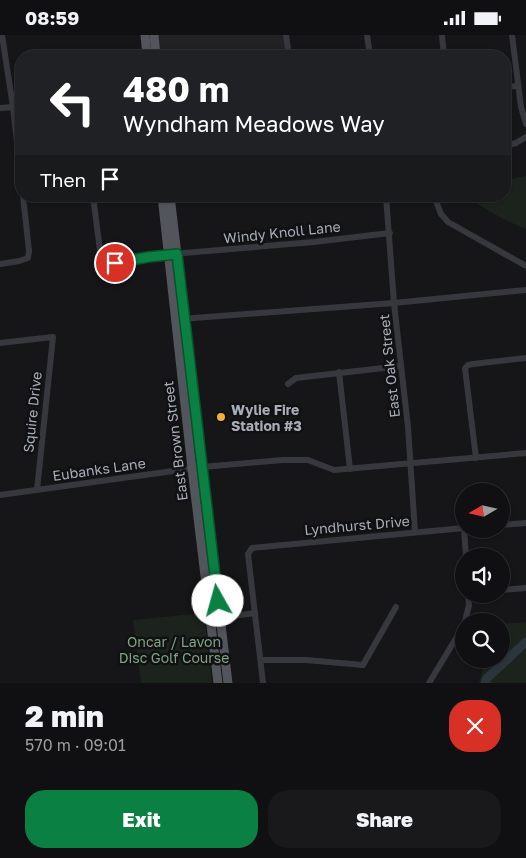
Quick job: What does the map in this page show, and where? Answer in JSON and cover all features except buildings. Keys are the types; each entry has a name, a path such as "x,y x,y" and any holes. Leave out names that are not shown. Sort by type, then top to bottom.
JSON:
{"main road":[{"path":"145,35 146,50"},
{"path":"154,35 155,50"},
{"name":"East Brown Street","path":"163,202 173,255"},
{"name":"East Brown Street","path":"170,202 173,255 192,468 218,683"},
{"name":"East Brown Street","path":"180,319 202,467 228,683"}],"street":[{"path":"2,35 15,125"},
{"path":"286,35 288,50"},
{"path":"367,35 369,50"},
{"path":"442,35 443,50"},
{"path":"512,35 518,86 526,124"},
{"path":"511,87 518,86"},
{"path":"0,109 13,107"},
{"path":"511,144 526,137"},
{"path":"0,264 28,258 29,251 24,202"},
{"name":"Windy Knoll Lane","path":"94,202 102,266 141,257 314,242 390,233"},
{"name":"East Oak Street","path":"387,202 394,303 411,464 415,532"},
{"path":"437,202 448,222 526,266"},
{"path":"180,319 394,303 526,289"},
{"name":"Squire Drive","path":"0,343 53,337 36,490"},
{"path":"476,458 465,368 468,365 474,364 526,358"},
{"path":"288,383 296,378 401,366"},
{"path":"339,372 350,469"},
{"name":"Eubanks Lane","path":"0,495 192,468 292,459 308,460 334,470 526,453"},
{"path":"510,524 526,523"},
{"name":"Lyndhurst Drive","path":"255,613 248,554 252,548 455,530"},
{"path":"510,590 526,588"},
{"path":"260,660 306,660 363,665 396,607"},
{"path":"210,619 255,613 263,683"},
{"path":"429,683 455,638"}],"shaded area":[{"path":"157,35 285,35 287,50 159,50"}],"green space":[{"path":"526,176 526,229 503,219 474,202 511,202 511,179"},
{"name":"Oncar / Lavon Disc Golf Course","path":"204,613 212,683 141,683 133,620"},
{"path":"526,622 526,683 479,683 484,668 510,668 510,623"}],"waterway":[{"path":"485,683 487,678 526,642"}],"place":[{"name":"Wylie Fire Station #3","path":"221,417"}],"route":[{"path":"115,263 129,259 177,254 218,601"}]}
